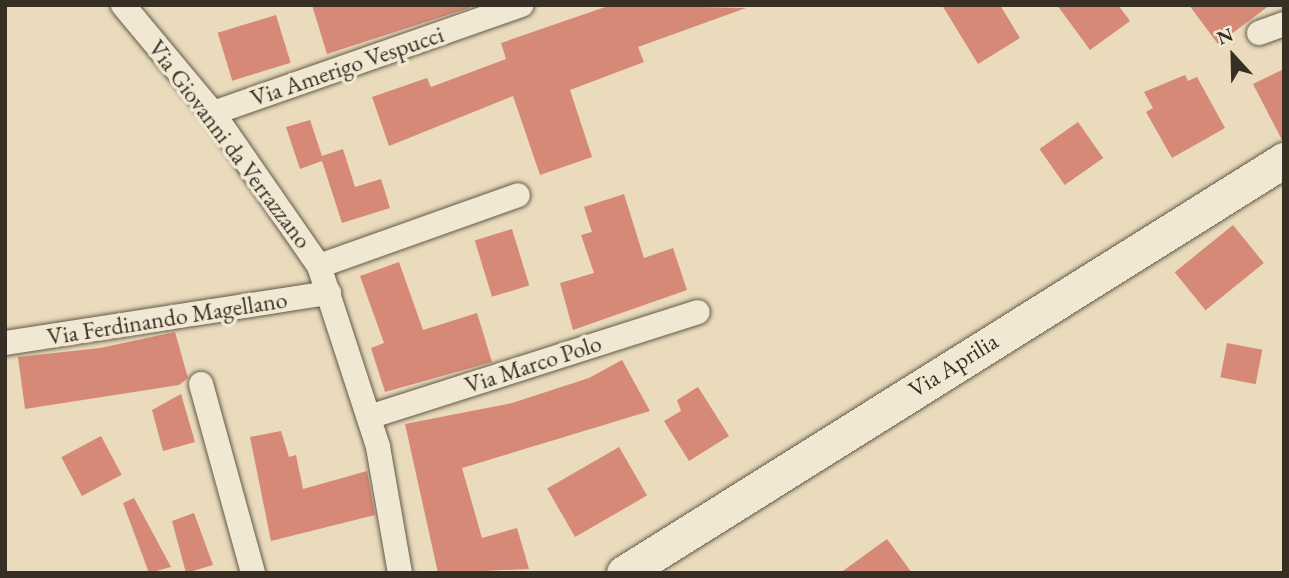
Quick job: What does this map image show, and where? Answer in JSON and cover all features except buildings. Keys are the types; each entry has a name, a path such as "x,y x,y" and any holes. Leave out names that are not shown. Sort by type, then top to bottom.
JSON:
{"street":[{"name":"Via Giovanni da Verrazzano","path":"123,5 213,113 318,266 369,417 400,573"},
{"name":"Via Amerigo Vespucci","path":"213,113 522,5"},
{"path":"1259,33 1284,24"},
{"name":"Via Aprilia","path":"624,573 1284,160"},
{"path":"318,266 518,195"},
{"name":"Via Ferdinando Magellano","path":"5,343 329,293"},
{"name":"Via Marco Polo","path":"369,417 698,312"},
{"path":"201,384 253,573"}]}
